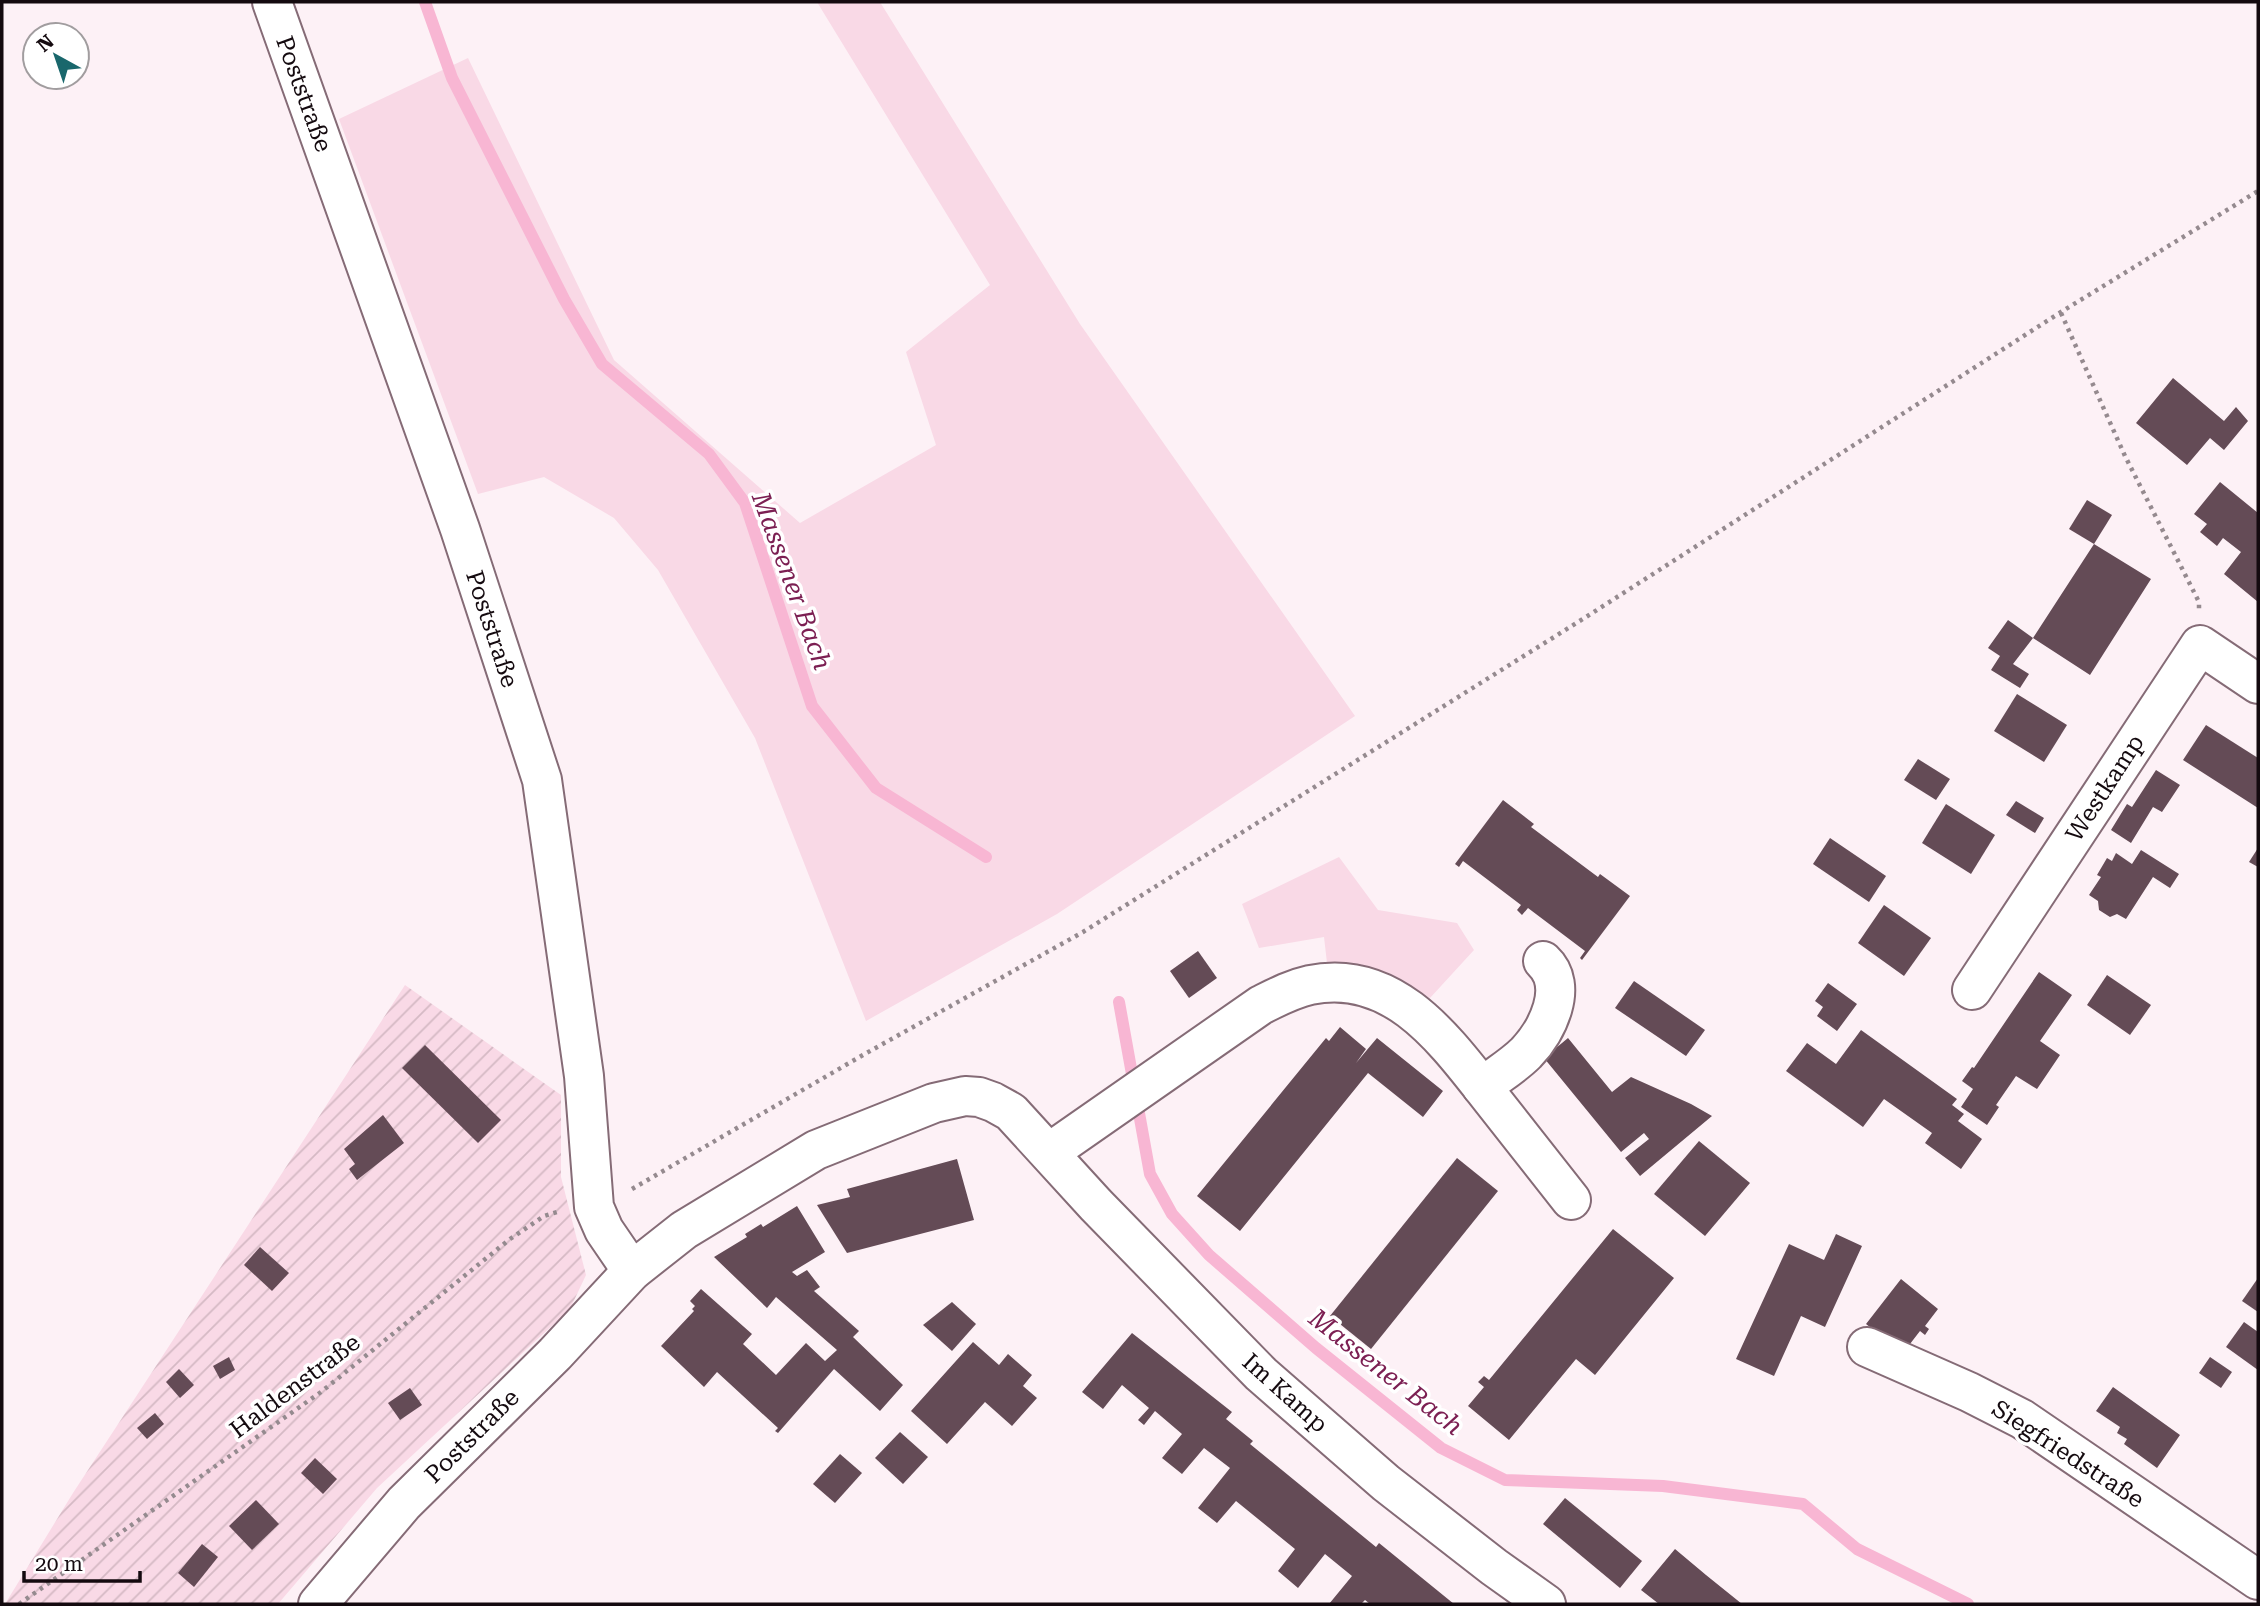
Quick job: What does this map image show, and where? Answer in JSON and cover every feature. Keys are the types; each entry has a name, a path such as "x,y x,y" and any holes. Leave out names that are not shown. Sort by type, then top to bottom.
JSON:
{"street":[{"name":"Poststraße","path":"272,2 460,529 542,780 584,1076 594,1203 604,1230 632,1271"},
{"path":"2200,645 2258,684"},
{"name":"Westkamp","path":"1972,989 2200,645"},
{"path":"1482,1087 1524,1055 1544,1028 1550,1015 1556,986 1551,968 1543,961"},
{"path":"1050,1152 1261,1005 1289,991 1312,984 1340,984 1368,988 1390,996 1409,1007 1429,1024 1572,1200"},
{"name":"Poststraße","path":"318,1604 404,1503 555,1354 632,1271 684,1230 816,1150 934,1103 965,1096"},
{"name":"Im Kamp","path":"965,1096 986,1099 1011,1112 1096,1205 1261,1374 1386,1482 1494,1567 1546,1604"},
{"name":"Siegfriedstraße","path":"1867,1347 1969,1392 2022,1419 2258,1580"}],"path":[{"name":"Haldenstraße","path":"19,1604 321,1392 510,1239 544,1216 594,1203 639,1186 874,1048 1083,932 1598,610 2061,313 2258,191"},
{"path":"2061,313 2124,456 2199,602 2200,645"}],"shaded area":[{"path":"817,2 880,2 1080,324 1355,716 1057,914 866,1021 755,738 658,570 614,518 544,477 478,494 339,119 468,58 614,360 800,523 936,445 906,352 990,285"},
{"path":"1339,857 1378,910 1457,923 1474,950 1430,998 1391,976 1327,963 1324,937 1259,948 1242,904"},
{"path":"405,985 561,1095 561,1177 586,1275 570,1309 377,1488 278,1604 5,1604 73,1493"}],"building":[{"path":"2173,378 2224,421 2236,407 2248,421 2224,450 2210,438 2187,465 2136,423"},
{"path":"2220,482 2258,513 2258,602 2224,574 2241,552 2223,538 2217,546 2200,532 2207,524 2194,514"},
{"path":"2087,500 2112,515 2094,544 2069,529"},
{"path":"2094,544 2151,579 2090,675 2033,638"},
{"path":"2008,620 2033,638 2013,664 2029,674 2020,688 1991,670 2000,656 1988,648"},
{"path":"2017,694 2067,725 2044,762 1994,731"},
{"path":"2206,725 2258,758 2258,808 2183,760"},
{"path":"1918,759 1950,779 1936,800 1904,780"},
{"path":"2156,770 2180,785 2162,812 2153,807 2131,843 2111,830 2127,804 2132,807"},
{"path":"1503,800 1534,824 1531,827 1598,877 1600,874 1630,896 1582,960 1580,958 1585,951 1528,908 1522,915 1517,910 1521,905 1463,861 1459,867 1455,864"},
{"path":"2016,801 2044,818 2035,833 2006,815"},
{"path":"1946,804 1995,835 1971,874 1922,843"},
{"path":"1830,838 1886,876 1869,902 1813,864"},
{"path":"2258,848 2258,867 2249,862"},
{"path":"2141,850 2179,874 2170,888 2153,877 2126,919 2117,914 2110,917 2099,910 2098,901 2089,895 2101,877 2097,875 2107,858 2112,861 2116,853 2132,864"},
{"path":"1884,905 1931,938 1904,976 1858,943"},
{"path":"1198,951 1217,978 1189,998 1170,971"},
{"path":"2039,972 2072,995 2040,1041 2060,1055 2037,1089 2016,1076 1996,1105 1999,1107 1987,1125 1961,1107 1973,1089 1962,1081 1972,1067 1974,1068"},
{"path":"2107,975 2151,1005 2130,1035 2087,1005"},
{"path":"1634,981 1705,1030 1686,1056 1615,1008"},
{"path":"1828,983 1857,1004 1837,1031 1817,1016 1823,1007 1815,1001"},
{"path":"1340,1027 1366,1049 1356,1063 1377,1038 1443,1091 1423,1117 1368,1073 1240,1231 1197,1196 1326,1038 1329,1041"},
{"path":"1861,1030 1957,1099 1952,1105 1964,1114 1958,1121 1982,1139 1961,1169 1925,1143 1932,1133 1884,1099 1863,1127 1786,1071 1807,1043 1836,1064"},
{"path":"1568,1038 1612,1092 1631,1077 1712,1116 1640,1176 1625,1158 1649,1139 1644,1133 1621,1152 1544,1058"},
{"path":"425,1045 501,1120 478,1143 402,1068"},
{"path":"383,1115 404,1143 357,1180 349,1169 355,1164 344,1149"},
{"path":"1699,1141 1750,1183 1705,1236 1654,1194"},
{"path":"1457,1158 1498,1191 1371,1349 1330,1316"},
{"path":"957,1159 974,1220 847,1253 817,1205 850,1197 847,1189"},
{"path":"797,1206 825,1252 792,1272 797,1276 807,1270 820,1287 814,1291 859,1331 853,1337 903,1385 880,1411 834,1369 778,1433 775,1431 778,1428 717,1372 704,1387 661,1346 694,1311 692,1309 695,1306 690,1301 701,1289 752,1334 743,1344 776,1375 806,1343 825,1361 837,1350 776,1297 767,1308 714,1257 747,1237 745,1234 761,1224 763,1227"},
{"path":"1613,1229 1674,1278 1595,1375 1576,1359 1509,1440 1468,1406 1484,1387 1478,1382 1484,1376 1489,1380"},
{"path":"1836,1234 1862,1246 1825,1327 1801,1316 1774,1376 1736,1359 1789,1244 1824,1260"},
{"path":"260,1247 289,1273 272,1291 244,1265"},
{"path":"2258,1278 2258,1312 2242,1301"},
{"path":"1901,1279 1938,1309 1925,1326 1929,1329 1925,1335 1920,1331 1903,1353 1866,1324"},
{"path":"952,1302 976,1324 952,1351 923,1325"},
{"path":"2244,1322 2258,1332 2258,1370 2226,1347"},
{"path":"1132,1333 1232,1412 1226,1419 1253,1441 1250,1444 1376,1547 1379,1543 1454,1604 1370,1604 1365,1600 1361,1604 1329,1604 1352,1576 1325,1554 1298,1588 1278,1571 1295,1549 1236,1501 1217,1523 1198,1508 1230,1468 1204,1448 1182,1474 1162,1458 1182,1434 1155,1411 1144,1425 1138,1420 1149,1408 1122,1385 1103,1409 1082,1392"},
{"path":"973,1342 999,1365 1008,1354 1032,1375 1023,1386 1037,1398 1012,1426 985,1402 947,1444 911,1411"},
{"path":"229,1357 235,1370 220,1379 213,1366"},
{"path":"2210,1357 2232,1372 2221,1388 2199,1373"},
{"path":"179,1369 194,1385 180,1398 166,1382"},
{"path":"2113,1387 2180,1435 2157,1468 2124,1444 2127,1439 2117,1433 2120,1427 2096,1411"},
{"path":"410,1388 422,1405 400,1420 388,1403"},
{"path":"155,1413 164,1424 147,1439 137,1428"},
{"path":"900,1432 928,1457 903,1484 875,1458"},
{"path":"840,1454 862,1473 835,1503 813,1484"},
{"path":"315,1458 337,1479 323,1494 301,1473"},
{"path":"1565,1498 1642,1561 1620,1588 1543,1524"},
{"path":"256,1500 279,1524 252,1550 229,1526"},
{"path":"202,1544 218,1557 194,1587 178,1573"},
{"path":"1675,1549 1742,1604 1659,1604 1641,1590"}],"waterway":[{"name":"Massener Bach","path":"425,2 452,78 564,299 602,364 709,454 745,503 812,706 876,788 986,857"},
{"name":"Massener Bach","path":"1119,1002 1150,1174 1172,1214 1209,1255 1316,1348 1441,1448 1505,1480 1663,1486 1803,1504 1857,1549 1968,1604"}]}
